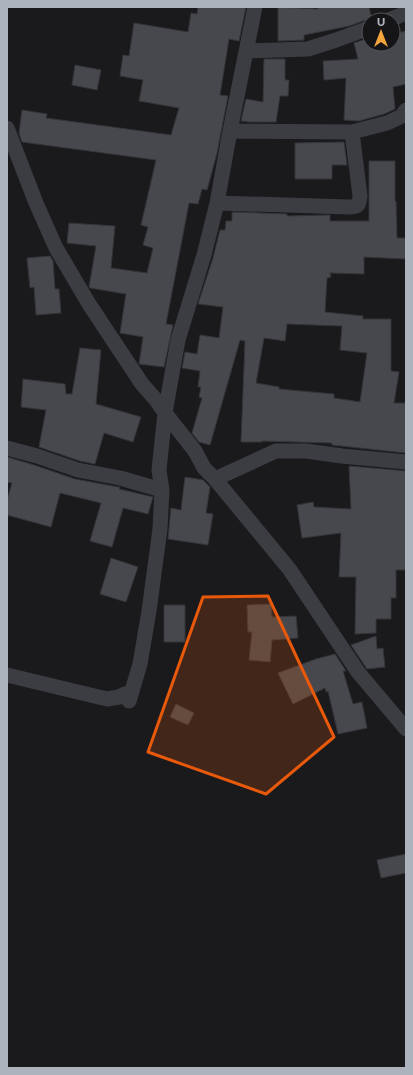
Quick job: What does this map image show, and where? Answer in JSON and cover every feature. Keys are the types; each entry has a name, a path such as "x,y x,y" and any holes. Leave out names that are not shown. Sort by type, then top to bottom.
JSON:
{"street":[{"path":"7,675 107,699 119,698 125,694 129,701 140,664 149,611 160,529 162,490 158,470 165,413 178,340 204,255 217,203 255,7"},
{"path":"246,51 308,49 361,31"},
{"path":"230,131 352,132 397,119 402,116 406,110"},
{"path":"7,128 36,203 56,248 88,304 142,384 195,451 204,468 215,479 290,570 358,672 406,729"},
{"path":"217,203 349,208 358,206 360,196 352,132"},
{"path":"7,448 37,456 78,470 120,478 162,490"},
{"path":"215,479 276,451 306,451 406,462"}],"highlighted area":[{"path":"268,596 334,737 266,794 148,752 203,597"}],"building":[{"path":"198,7 246,7 239,41 229,39 220,95 228,96 217,153 207,190 202,189 198,204 189,203 166,324 173,325 164,367 139,364 143,337 120,333 126,294 90,288 96,246 67,243 69,223 115,226 111,268 147,273 153,248 143,245 148,227 141,225 156,160 22,142 19,133 22,110 47,114 46,118 171,135 179,108 139,101 143,80 120,76 123,55 129,56 134,23 188,32 191,13 197,14"},
{"path":"278,7 318,9 317,7 369,7 370,12 361,12 361,22 349,26 304,35 304,40 278,41"},
{"path":"406,31 406,84 393,87 395,109 384,114 359,121 344,120 346,78 324,80 323,61 358,59 354,43 361,41 361,52 401,52 401,32"},
{"path":"264,59 285,59 285,80 289,80 288,96 280,96 276,122 241,121 246,99 263,102"},
{"path":"75,65 101,70 97,90 72,85"},
{"path":"344,142 347,165 332,165 332,179 295,179 295,143"},
{"path":"369,161 395,161 397,238 406,238 406,259 364,257 364,274 330,273 331,277 327,278 325,312 363,316 363,319 391,319 391,371 399,372 394,403 406,403 406,453 332,445 332,443 262,441 241,442 245,341 240,340 210,445 199,442 192,433 202,398 199,397 201,387 198,387 200,371 182,368 185,352 197,354 200,335 219,338 223,307 198,304 213,258 220,230 225,230 226,221 232,221 232,212 287,214 287,216 330,215 330,221 369,221","holes":["287,324 342,326 340,350 367,353 360,402 334,398 334,394 279,389 279,387 256,383 264,338 285,341"]},
{"path":"50,256 53,261 55,289 59,289 61,313 36,315 34,287 30,288 27,258"},
{"path":"80,348 101,350 96,404 141,417 133,442 104,433 95,464 80,461 39,447 46,410 21,407 23,379 65,384 66,394 72,394"},
{"path":"7,457 75,479 120,487 119,489 153,497 148,514 123,508 112,547 90,541 101,503 60,493 51,527 7,515 7,500 12,483 7,482"},
{"path":"349,466 406,471 406,570 396,570 396,598 391,598 391,619 376,619 376,633 355,634 356,577 339,577 341,533 302,538 297,505 313,502 314,507 351,509"},
{"path":"185,477 203,480 210,487 206,513 213,514 208,545 168,539 171,508 181,510"},
{"path":"111,558 138,567 126,602 100,594"},
{"path":"271,604 272,617 296,616 298,638 272,640 270,662 249,660 252,632 248,632 247,605"},
{"path":"164,605 185,605 185,642 164,642"},
{"path":"376,636 377,649 383,648 385,667 367,669 351,645"},
{"path":"335,654 346,671 343,671 353,704 362,702 367,728 338,734 328,691 326,692 325,688 293,704 278,673 316,659"},
{"path":"176,704 194,713 188,725 170,717"},
{"path":"406,854 406,873 381,878 377,860"}]}
